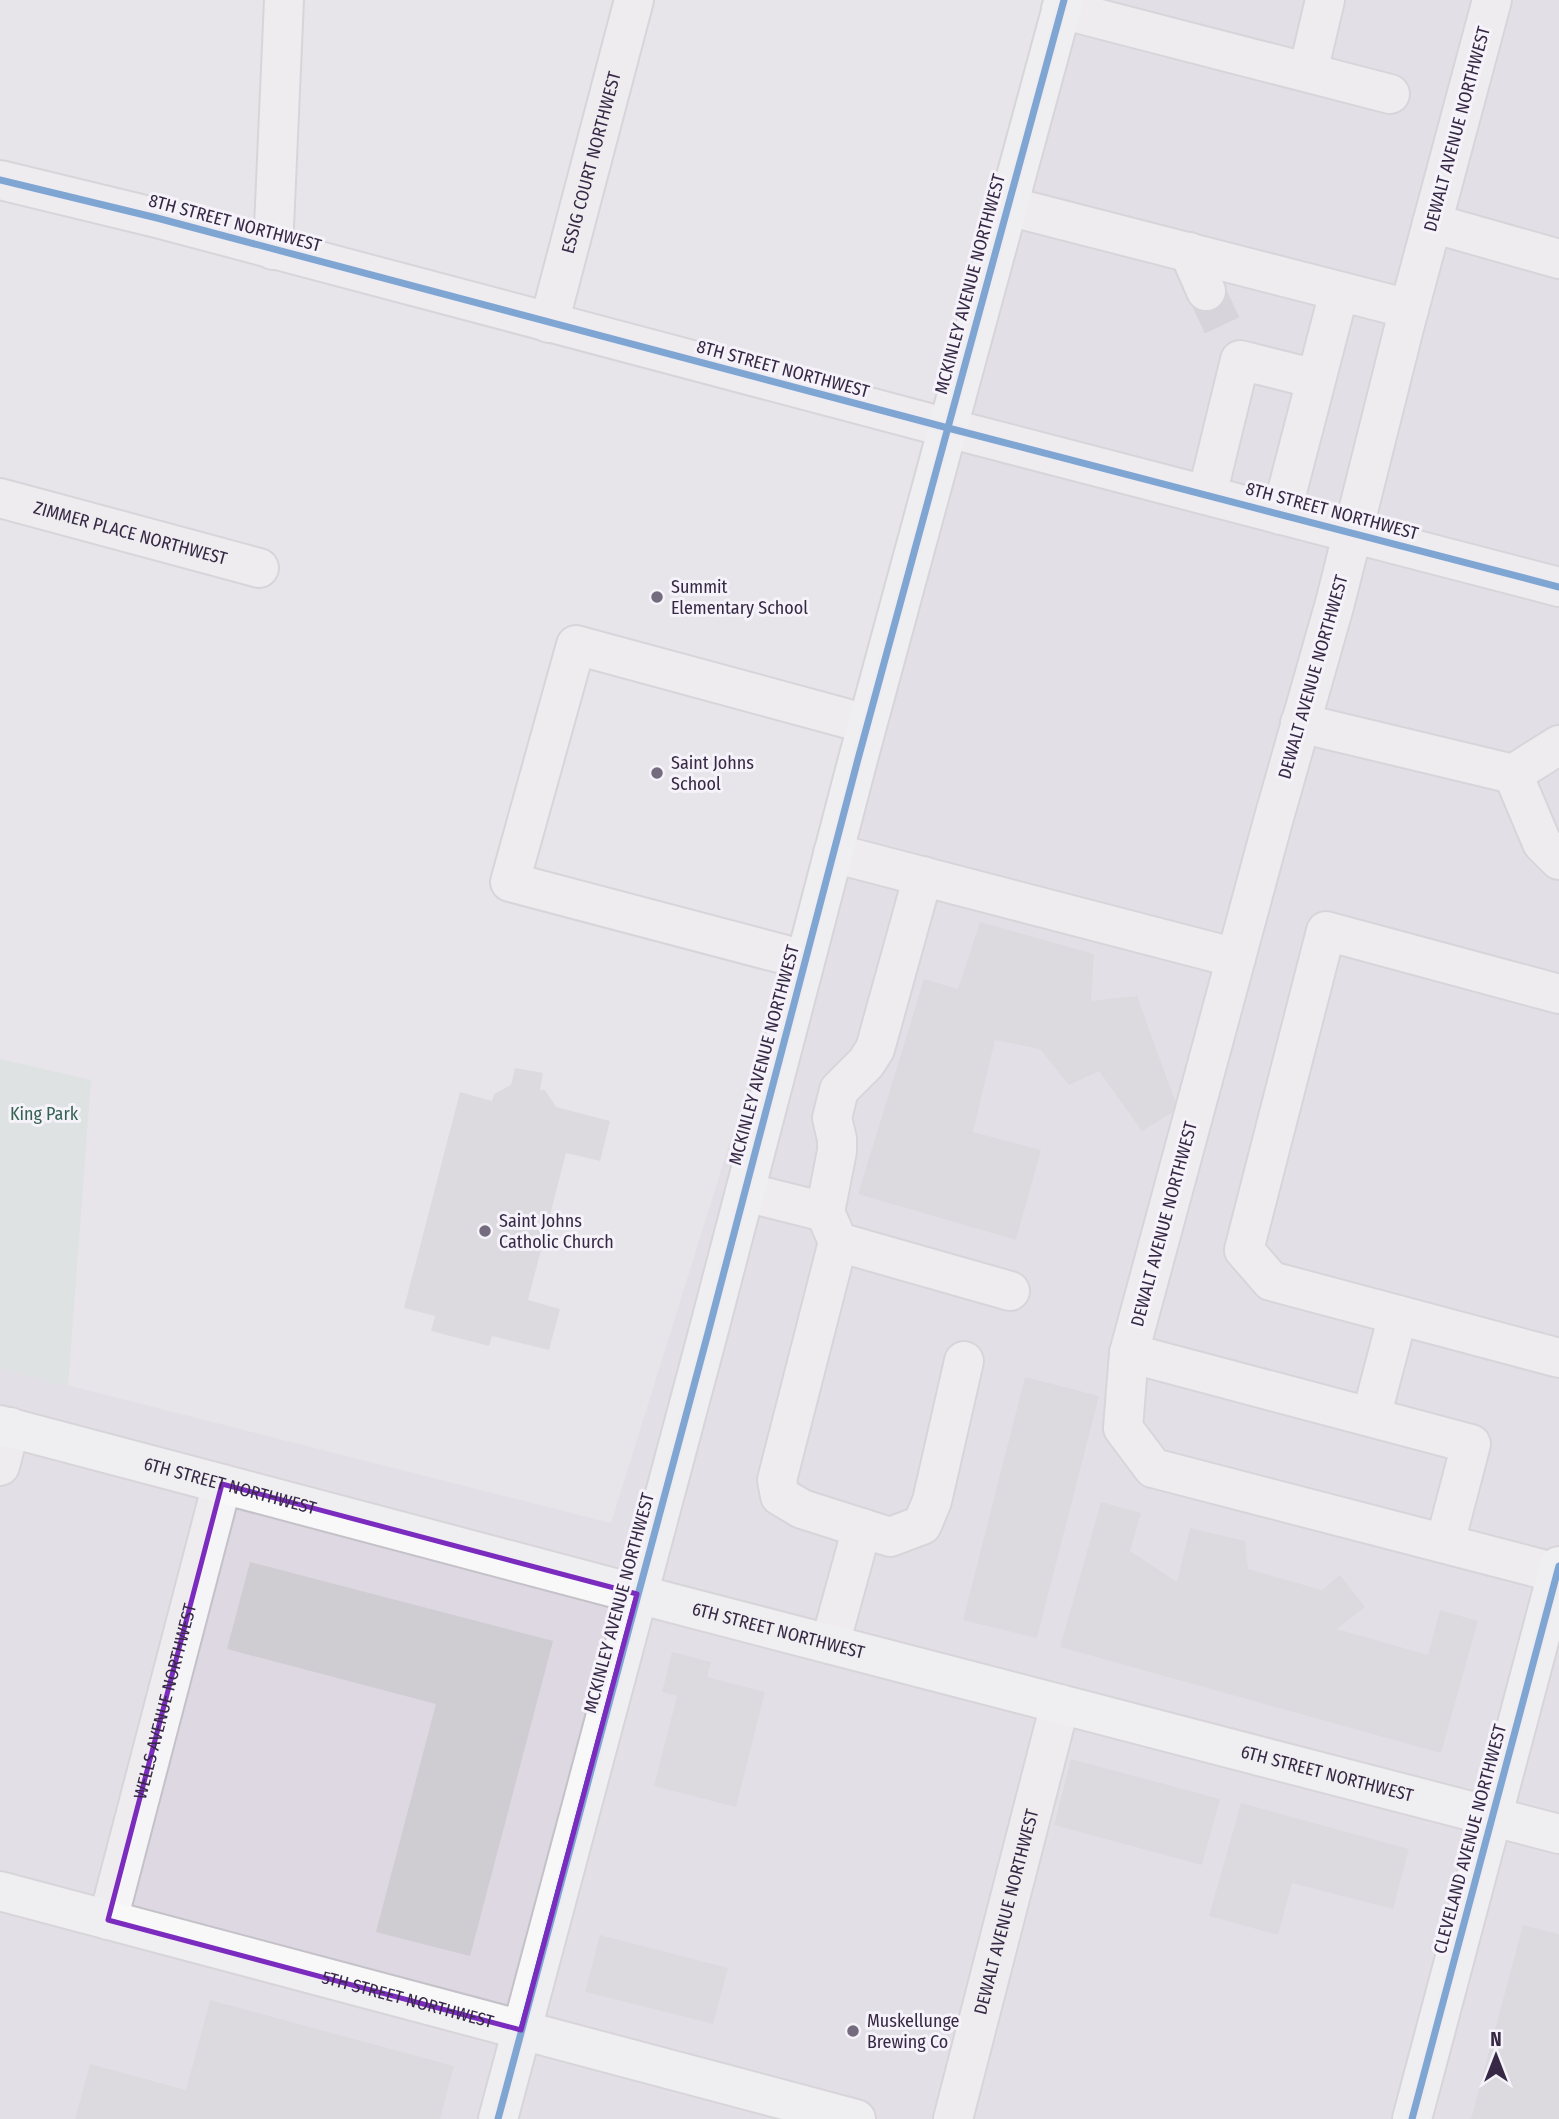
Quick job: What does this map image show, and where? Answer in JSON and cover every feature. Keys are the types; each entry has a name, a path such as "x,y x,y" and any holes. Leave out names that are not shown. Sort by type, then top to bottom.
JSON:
{"main road":[{"name":"MCKINLEY AVENUE NORTHWEST","path":"498,2119 867,724 1063,5"},
{"name":"6TH STREET NORTHWEST","path":"5,1426 1559,1834"},
{"name":"CLEVELAND AVENUE NORTHWEST","path":"1412,2119 1558,1569"},
{"name":"5TH STREET NORTHWEST","path":"0,1891 856,2119"}],"street":[{"path":"273,250 284,0"},
{"name":"ESSIG COURT NORTHWEST","path":"549,323 634,0"},
{"path":"1308,72 1325,0"},
{"name":"DEWALT AVENUE NORTHWEST","path":"1492,0 1352,533 1129,1353 1123,1429 1153,1468 1444,1544 1558,1569"},
{"path":"1063,5 1390,94"},
{"name":"8TH STREET NORTHWEST","path":"0,180 157,218 1559,587"},
{"path":"1008,206 1409,309"},
{"path":"1432,223 1559,259"},
{"path":"1189,252 1206,291"},
{"path":"1281,515 1339,292"},
{"path":"1207,495 1234,349 1316,379"},
{"name":"ZIMMER PLACE NORTHWEST","path":"0,498 259,568"},
{"path":"805,960 510,883 576,645 867,724"},
{"path":"1300,723 1513,774 1559,746"},
{"path":"1513,774 1542,843 1559,860"},
{"path":"833,853 1236,958"},
{"path":"923,876 876,1049 839,1090 832,1118 837,1151 831,1227 776,1480 780,1496 802,1509 890,1536 922,1525 932,1500 964,1361"},
{"path":"1559,994 1326,931 1244,1250 1271,1281 1559,1358"},
{"path":"745,1192 831,1227 1010,1291"},
{"path":"1371,1417 1398,1315"},
{"path":"1129,1353 1471,1444 1444,1544"},
{"path":"0,1466 5,1426"},
{"name":"WELLS AVENUE NORTHWEST","path":"108,1920 222,1484"},
{"path":"830,1644 862,1528"},
{"name":"DEWALT AVENUE NORTHWEST","path":"953,2119 1060,1704"}],"highlighted area":[{"path":"222,1484 637,1594 521,2030 108,1920"}],"shaded area":[{"path":"1086,0 1559,0 1559,2119 0,2119 0,1368 611,1523"}],"green space":[{"name":"King Park","path":"0,1059 91,1080 68,1387 0,1368"}],"building":[{"path":"980,922 1094,954 1091,1001 1137,996 1178,1109 1142,1131 1099,1071 1069,1085 1040,1049 995,1040 973,1132 1041,1150 1016,1240 858,1194 924,979 958,989"},
{"name":"Saint Johns Catholic Church","path":"515,1068 543,1073 540,1090 545,1090 556,1107 610,1121 600,1161 566,1153 528,1300 560,1309 549,1350 492,1336 489,1346 431,1331 435,1316 404,1308 460,1092 492,1101 494,1094 511,1085"},
{"path":"1025,1377 1099,1396 1037,1638 963,1620"},
{"path":"1101,1502 1141,1513 1130,1551 1177,1582 1190,1528 1245,1541 1248,1569 1322,1590 1340,1575 1365,1607 1337,1629 1428,1655 1440,1610 1478,1621 1441,1753 1060,1647"},
{"path":"250,1562 553,1641 470,1956 376,1932 436,1704 227,1649"},
{"path":"672,1652 711,1662 707,1677 765,1692 736,1807 654,1786 677,1696 662,1692"},
{"path":"1071,1759 1220,1799 1202,1865 1054,1825"},
{"path":"1241,1803 1409,1849 1393,1909 1292,1883 1278,1935 1209,1916"},
{"path":"1523,1925 1559,1934 1559,2119 1471,2119"},
{"path":"600,1935 728,1968 713,2024 585,1992"},
{"path":"210,2000 454,2066 440,2119 75,2119 90,2064 186,2090"}],"tunnel":[{"path":"1206,291 1228,338"}],"cycle path":[{"path":"498,2119 858,759 1064,0"},
{"path":"0,180 157,218 1559,587"},
{"path":"1412,2119 1559,1566"}],"place":[{"name":"Summit Elementary School","path":"657,597"},
{"name":"Saint Johns School","path":"657,773"},
{"name":"Saint Johns Catholic Church","path":"485,1231"},
{"name":"Muskellunge Brewing Co","path":"853,2031"}]}
